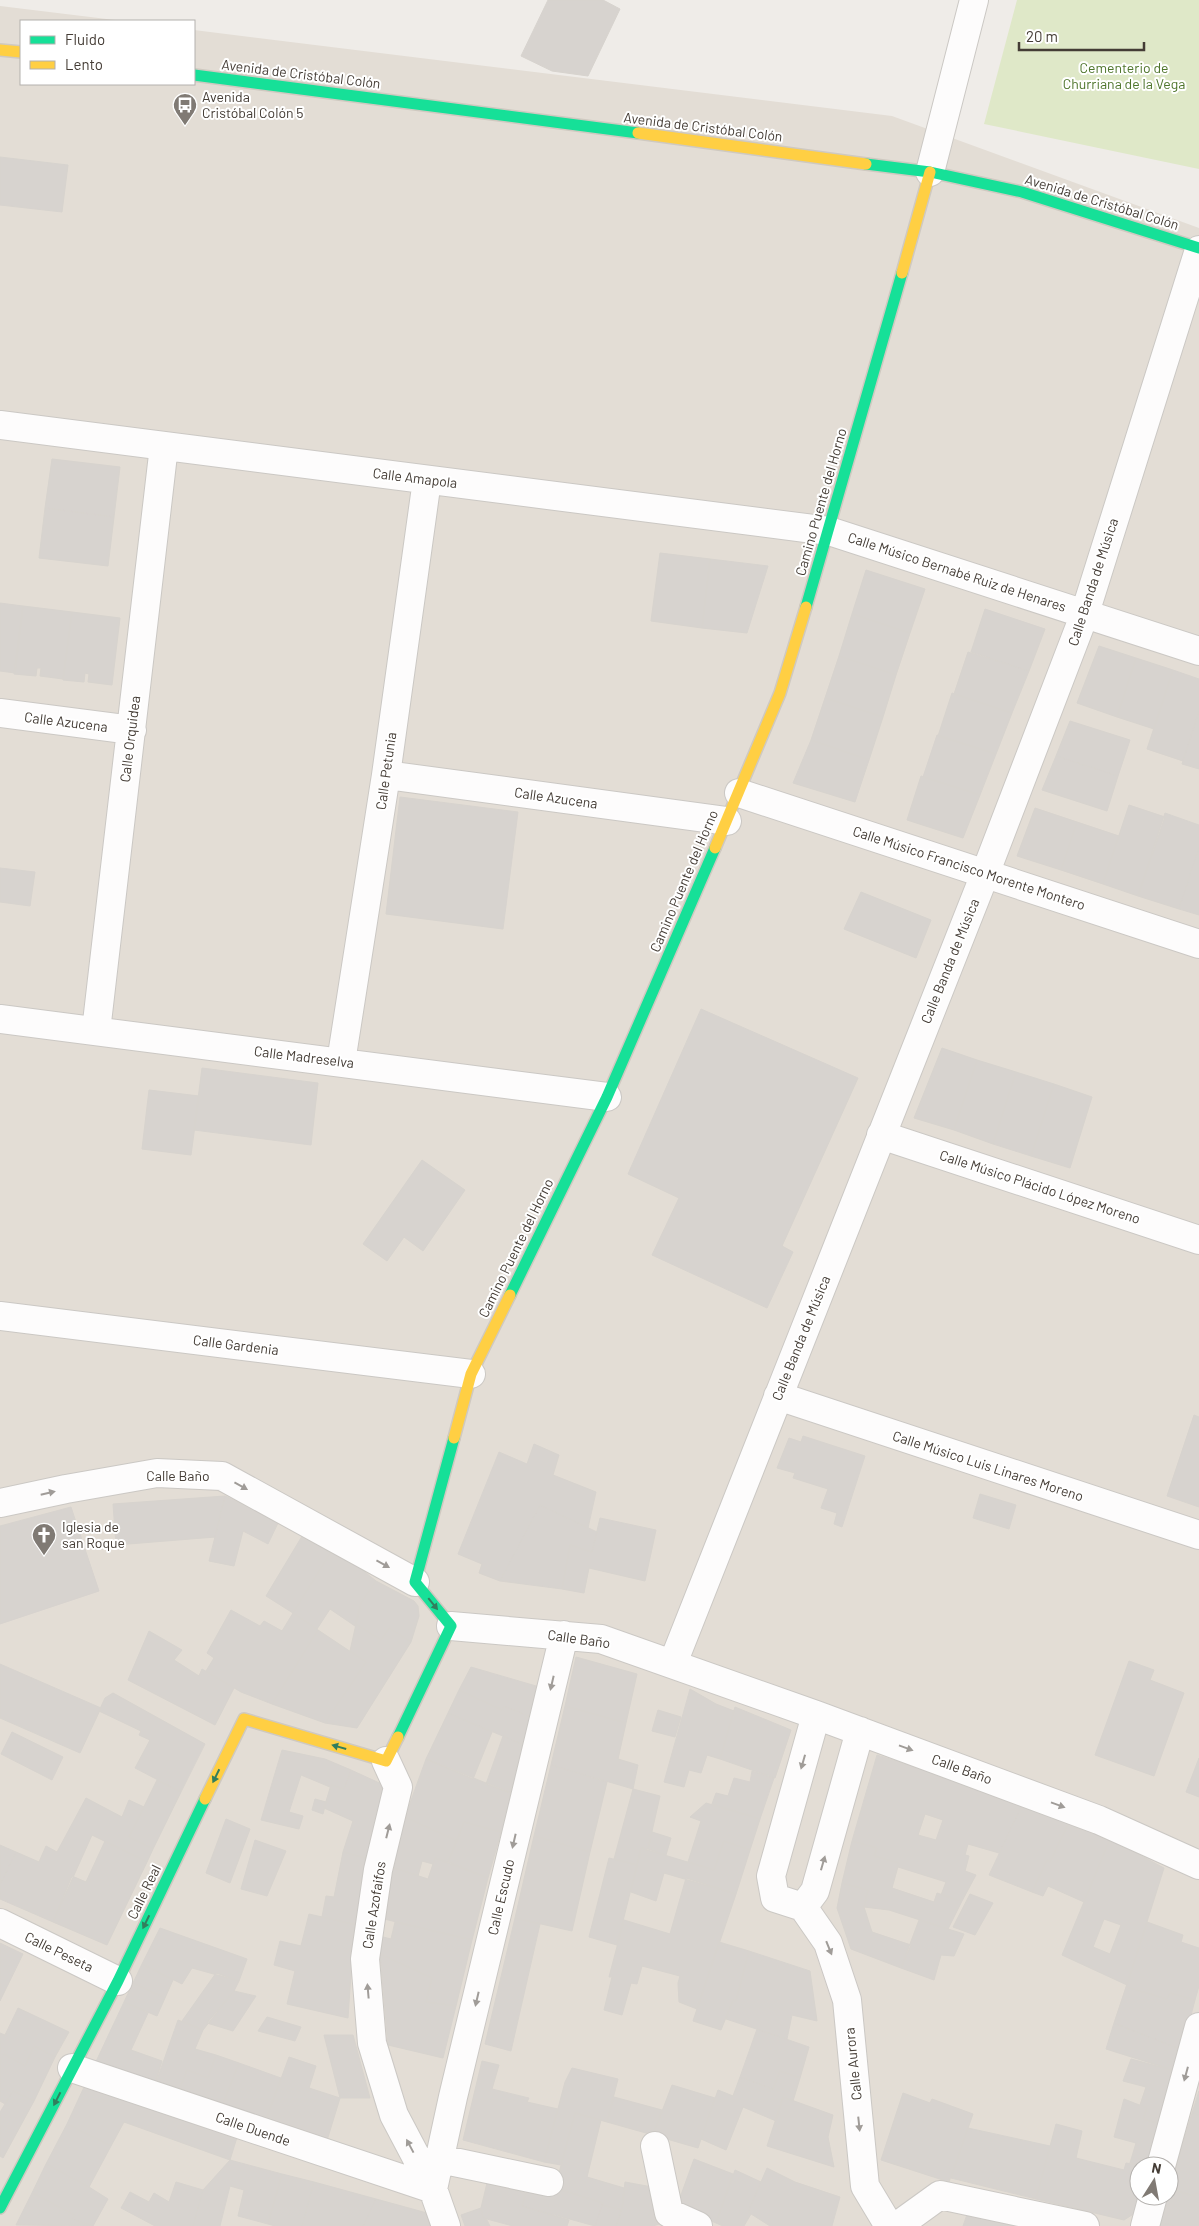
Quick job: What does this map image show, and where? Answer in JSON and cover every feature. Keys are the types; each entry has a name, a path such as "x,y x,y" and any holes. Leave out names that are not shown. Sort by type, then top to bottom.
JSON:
{"street":[{"path":"930,172 974,0"},
{"path":"0,50 20,52"},
{"name":"Avenida de Cristóbal Colón","path":"195,75 930,172 1022,192 1199,249"},
{"name":"Camino Puente del Horno","path":"415,1582 471,1374 608,1097 780,693 829,531 930,172"},
{"name":"Calle Banda de Música","path":"673,1663 985,874 1084,613 1199,249"},
{"name":"Calle Amapola","path":"0,425 829,531"},
{"name":"Calle Orquidea","path":"96,1031 164,446"},
{"name":"Calle Petunia","path":"341,1062 386,775 427,480"},
{"name":"Calle Músico Bernabé Ruiz de Henares","path":"829,531 1199,651"},
{"name":"Calle Azucena","path":"0,714 132,730"},
{"name":"Calle Azucena","path":"386,775 727,821"},
{"name":"Calle Músico Francisco Morente Montero","path":"739,793 1199,944"},
{"name":"Calle Madreselva","path":"0,1019 608,1097"},
{"name":"Calle Músico Plácido López Moreno","path":"881,1135 1199,1240"},
{"name":"Calle Gardenia","path":"0,1316 471,1374"},
{"name":"Calle Músico Luis Linares Moreno","path":"778,1396 1199,1536"},
{"name":"Calle Baño","path":"0,1503 66,1488 157,1473 222,1476 415,1582 451,1626 601,1639 673,1663 1099,1820 1199,1866"},
{"path":"386,1761 451,1626"},
{"name":"Calle Escudo","path":"446,2226 434,2189 564,1635"},
{"path":"816,1715 771,1876 776,1898 803,1907 815,1891 860,1731"},
{"name":"Calle Real","path":"0,2208 118,1981 244,1719 386,1761"},
{"name":"Calle Azofaifos","path":"386,1761 398,1787 378,1870 365,1959 372,2043 394,2115 434,2189"},
{"name":"Calle Aurora","path":"803,1907 828,1943 847,2000 865,2186 889,2226"},
{"name":"Calle Peseta","path":"0,1923 118,1981"},
{"path":"1164,2156 1199,2027"},
{"name":"Calle Duende","path":"72,2068 434,2189"},
{"path":"655,2146 669,2213 698,2226"},
{"path":"440,2159 550,2182"},
{"path":"898,2226 940,2195 1085,2226"},
{"path":"1145,2226 1150,2206"}],"shaded area":[{"path":"0,6 115,20 20,20 20,85 195,85 195,30 892,116 1199,228 1199,2226 0,2226"}],"green space":[{"name":"Cementerio de Churriana de la Vega","path":"1017,0 1199,0 1199,169 984,124"}],"building":[{"path":"548,0 603,0 620,9 588,76 552,71 521,56"},
{"path":"0,157 68,165 62,212 0,205"},
{"path":"52,459 120,467 114,517 45,508"},
{"path":"45,508 114,517 108,566 39,558"},
{"path":"660,553 710,559 702,628 651,621"},
{"path":"710,559 768,566 747,633 702,628"},
{"path":"866,570 925,589 910,633 852,614"},
{"path":"0,603 23,606 15,673 0,671"},
{"path":"23,606 72,612 63,679 40,676 41,668 37,668 36,676 14,674"},
{"path":"985,609 1045,629 1029,671 971,652"},
{"path":"72,612 120,618 112,685 88,682 89,674 85,673 84,682 63,680"},
{"path":"852,614 910,633 896,675 839,656"},
{"path":"1099,646 1136,658 1117,717 1077,703"},
{"path":"968,652 1029,671 1012,713 954,694"},
{"path":"839,656 896,675 883,717 825,698"},
{"path":"1136,658 1173,670 1154,729 1117,717"},
{"path":"1173,670 1199,679 1199,711 1183,761 1147,749"},
{"path":"952,693 1012,713 996,754 938,736"},
{"path":"825,698 883,717 869,760 811,740"},
{"path":"1199,711 1199,769 1182,764"},
{"path":"1070,721 1130,740 1118,776 1056,756"},
{"path":"937,735 996,754 980,795 923,777"},
{"path":"811,740 869,760 855,802 793,783"},
{"path":"1056,756 1118,776 1107,811 1042,790"},
{"path":"921,776 980,795 963,838 907,820"},
{"path":"400,797 518,812 503,929 386,914"},
{"path":"1129,805 1165,817 1138,896 1103,884"},
{"path":"1035,808 1077,822 1061,870 1017,856"},
{"path":"1165,813 1199,825 1199,847 1179,909 1138,896"},
{"path":"1077,822 1119,836 1103,884 1061,870"},
{"path":"1199,847 1199,915 1179,909"},
{"path":"0,868 35,872 30,906 0,902"},
{"path":"861,892 931,920 916,958 844,929"},
{"path":"701,1009 858,1078 782,1246 793,1252 767,1308 652,1255 679,1198 628,1174"},
{"path":"942,1048 977,1060 954,1130 914,1118"},
{"path":"977,1060 1016,1072 993,1144 954,1130"},
{"path":"202,1068 318,1083 311,1145 194,1130"},
{"path":"1016,1072 1054,1084 1031,1156 993,1144"},
{"path":"1054,1084 1092,1097 1070,1168 1031,1156"},
{"path":"149,1090 199,1096 191,1155 142,1149"},
{"path":"422,1160 465,1190 423,1251 404,1237 387,1261 363,1244"},
{"path":"1194,1415 1199,1417 1199,1507 1167,1496"},
{"path":"803,1436 865,1456 842,1527 834,1524 837,1513 821,1508 828,1489 793,1478 795,1473 777,1468 789,1438 801,1442"},
{"path":"534,1444 559,1455 553,1475 596,1492 588,1528 540,1505 500,1581 479,1573 482,1564 458,1554 499,1452 527,1464"},
{"path":"980,1494 1016,1505 1009,1529 973,1518"},
{"path":"225,1496 279,1521 268,1544 243,1531 234,1566 209,1561"},
{"path":"225,1496 215,1537 116,1545 113,1504"},
{"path":"540,1505 597,1532 592,1552 570,1545 562,1589 500,1581"},
{"name":"Iglesia de san Roque","path":"71,1507 99,1591 0,1624 0,1526"},
{"path":"600,1518 656,1530 645,1581 589,1568 584,1593 562,1589 570,1545 592,1552"},
{"path":"304,1533 334,1547 293,1613 266,1596"},
{"path":"334,1547 376,1581 361,1603 355,1626 330,1609 317,1629 293,1613"},
{"path":"376,1581 414,1601 418,1606 419,1616 411,1642 389,1628 381,1640 356,1624 361,1603"},
{"path":"231,1610 260,1626 264,1621 282,1631 293,1613 318,1630 272,1704 241,1692 206,1671 214,1658 207,1653"},
{"path":"356,1624 381,1640 389,1628 411,1642 357,1728 325,1723 366,1662 350,1651"},
{"path":"318,1630 366,1662 325,1723 272,1704"},
{"path":"149,1631 182,1650 174,1660 199,1676 202,1669 234,1688 215,1725 128,1680"},
{"path":"576,1657 637,1674 626,1723 565,1706"},
{"path":"1129,1661 1154,1670 1150,1680 1184,1693 1154,1776 1095,1755"},
{"path":"0,1664 101,1708 80,1753 0,1718"},
{"path":"471,1667 543,1688 533,1718 504,1706 502,1710 459,1690"},
{"path":"690,1689 716,1704 734,1711 720,1759 707,1755 701,1773 689,1770 684,1787 664,1782"},
{"path":"459,1690 502,1710 504,1706 533,1718 524,1745 448,1713"},
{"path":"113,1693 205,1744 181,1792 135,1768 150,1740 139,1735 141,1731 99,1711 105,1698"},
{"path":"565,1706 626,1723 618,1759 638,1765 633,1789 551,1765"},
{"path":"735,1707 791,1730 775,1778 720,1759"},
{"path":"658,1710 681,1717 675,1737 652,1731"},
{"path":"448,1713 492,1732 473,1779 426,1759"},
{"path":"12,1732 63,1757 52,1780 1,1754"},
{"path":"503,1736 524,1745 511,1793 486,1784"},
{"path":"282,1750 325,1759 351,1770 344,1789 331,1785 330,1787 301,1775 289,1812 303,1816 299,1829 261,1820"},
{"path":"877,1755 1024,1801 999,1853 968,1844 965,1855 969,1856 965,1871 976,1875 962,1901 941,1895 946,1882 898,1867 899,1863 874,1856 877,1848 852,1841","holes":["925,1814 943,1820 936,1840 918,1835"]},
{"path":"1199,1758 1199,1797 1186,1792"},
{"path":"426,1759 511,1793 501,1832 464,1822 457,1841 405,1817"},
{"path":"551,1765 607,1782 590,1852 534,1836"},
{"path":"351,1770 386,1786 369,1859 343,1852 353,1821 324,1808 331,1785 344,1789"},
{"path":"752,1771 774,1778 760,1819 712,1804 716,1793 728,1796 734,1778 750,1782"},
{"path":"157,1780 181,1792 153,1849 129,1837"},
{"path":"633,1789 660,1796 648,1849 641,1848 637,1865 614,1859"},
{"path":"86,1798 122,1817 129,1800 144,1807 129,1837 153,1849 147,1862 92,1835 53,1922 0,1899 0,1885 16,1852 39,1862 46,1846 57,1852"},
{"path":"315,1799 326,1802 323,1814 312,1810"},
{"path":"1024,1801 1070,1820 1050,1862 1047,1860 1032,1892 989,1875"},
{"path":"706,1803 760,1819 750,1850 724,1841 714,1870 688,1862 701,1821 690,1817"},
{"path":"405,1817 457,1841 448,1862 435,1858 433,1864 422,1861 418,1876 391,1867"},
{"path":"226,1819 250,1829 230,1883 206,1873"},
{"path":"1070,1820 1110,1839 1084,1902 1048,1886 1043,1896 1032,1892 1047,1860 1050,1862"},
{"path":"464,1822 501,1832 488,1878 448,1862"},
{"path":"652,1832 671,1838 666,1855 648,1849"},
{"path":"534,1836 590,1852 572,1931 515,1918"},
{"path":"1110,1839 1164,1868 1127,1985 1062,1955","holes":["1104,1919 1121,1925 1110,1954 1093,1947"]},
{"path":"255,1840 286,1851 267,1896 241,1889"},
{"path":"105,1841 147,1862 107,1945 53,1922 72,1876 86,1882"},
{"path":"724,1841 750,1850 736,1894 664,1873 656,1901 631,1892 641,1848 714,1870"},
{"path":"852,1841 877,1848 874,1856 899,1863 892,1888 934,1902 937,1893 962,1901 948,1929 889,1910 864,1907 868,1890 842,1883"},
{"path":"0,1845 16,1852 0,1885"},
{"path":"343,1852 369,1859 357,1925 322,1917 326,1896 334,1897"},
{"path":"435,1858 488,1878 472,1940 380,1918 391,1867 428,1879"},
{"path":"609,1858 637,1865 617,1945 589,1937"},
{"path":"686,1878 736,1894 697,2009 679,2002 678,1983 680,1976 642,1966 637,1984 631,1983 622,2015 604,2010 612,1977 609,1977 624,1920 670,1934"},
{"path":"842,1883 868,1890 864,1907 872,1932 911,1945 901,1968 851,1949 837,1908"},
{"path":"970,1894 993,1903 975,1935 953,1927"},
{"path":"309,1914 357,1925 352,1958 348,2018 287,2004 295,1971 274,1965 280,1941 301,1946"},
{"path":"515,1918 540,1924 511,2051 485,2044"},
{"path":"919,1920 964,1934 954,1956 941,1955 934,1980 901,1968"},
{"path":"395,1922 472,1940 456,2006 426,2002 432,1978 380,1954 379,1936 391,1939"},
{"path":"1147,1922 1183,1935 1181,1942 1199,1948 1199,1986 1195,2000 1170,1993 1167,1999 1126,1987"},
{"path":"160,1928 247,1959 239,1981 192,1968 182,1984 142,1964"},
{"path":"719,1942 749,1951 736,2001 733,2000 721,2030 693,2021"},
{"path":"0,1943 23,1954 0,2001"},
{"path":"749,1951 810,1971 817,2021 792,2015 787,2039 726,2019 733,2000 736,2001"},
{"path":"380,1954 432,1978 426,2002 456,2006 443,2058 388,2045"},
{"path":"142,1964 173,1980 165,1998 133,1983"},
{"path":"216,1973 239,1981 234,1991 203,2030 182,2021"},
{"path":"133,1983 165,1998 157,2016 124,2002"},
{"path":"1126,1987 1167,1999 1170,1993 1195,2000 1182,2050 1114,2023"},
{"path":"234,1991 256,1996 233,2031 207,2023"},
{"path":"124,2002 148,2013 131,2050 162,2061 153,2091 92,2070"},
{"path":"18,2008 69,2032 55,2057 34,2046 25,2066 4,2054 0,2062 0,2033 5,2035"},
{"path":"267,2017 301,2027 295,2041 258,2031"},
{"path":"178,2020 203,2030 195,2049 216,2055 208,2078 187,2070 176,2099 153,2091"},
{"path":"1114,2023 1182,2050 1176,2071 1106,2049"},
{"path":"757,2029 809,2047 800,2078 780,2071 773,2089 740,2077"},
{"path":"324,2035 353,2035 370,2098 340,2098"},
{"path":"34,2046 55,2057 34,2101 13,2091 5,2104 0,2101 0,2062 4,2054 25,2066"},
{"path":"216,2055 239,2063 219,2114 176,2099 187,2070 208,2078"},
{"path":"289,2057 316,2066 309,2088 340,2098 325,2147 263,2128"},
{"path":"1131,2059 1176,2071 1161,2124 1143,2119 1147,2108 1140,2105 1146,2087 1123,2081"},
{"path":"482,2061 499,2065 492,2089 529,2098 527,2102 558,2109 544,2162 463,2140"},
{"path":"239,2063 281,2078 263,2128 219,2114"},
{"path":"572,2068 618,2079 607,2122 575,2113 561,2165 544,2162 565,2082"},
{"path":"780,2071 800,2078 793,2101 783,2097 776,2121 743,2107 726,2150 701,2139 718,2090 733,2096 740,2077 773,2089"},
{"path":"85,2085 238,2134 230,2160 124,2122 111,2146 67,2124"},
{"path":"672,2085 715,2098 698,2148 653,2135"},
{"path":"13,2091 34,2101 3,2158 0,2156 0,2112"},
{"path":"1199,2091 1199,2115 1192,2113"},
{"path":"903,2093 930,2103 932,2099 973,2114 949,2182 881,2160"},
{"path":"614,2097 662,2110 653,2135 607,2122"},
{"path":"783,2097 833,2115 828,2137 834,2167 767,2146"},
{"path":"1124,2099 1147,2108 1143,2119 1161,2124 1152,2156 1132,2156 1136,2143 1114,2137"},
{"path":"575,2113 601,2120 587,2177 624,2188 622,2210 555,2188"},
{"path":"1192,2113 1199,2115 1199,2194 1196,2193 1195,2196 1179,2192 1179,2156"},
{"path":"67,2124 111,2146 89,2187 46,2164"},
{"path":"1056,2124 1082,2131 1076,2158 1124,2170 1126,2163 1129,2164 1129,2206 1137,2206 1135,2213 1124,2220 1036,2199"},
{"path":"968,2128 1050,2146 1036,2199 951,2178"},
{"path":"694,2159 733,2174 716,2223 677,2206"},
{"path":"230,2160 282,2174 268,2224 238,2216 244,2190 230,2186 220,2226 193,2226 203,2190"},
{"path":"46,2164 108,2199 93,2226 72,2219 75,2215 32,2193"},
{"path":"767,2168 795,2182 840,2197 832,2226 770,2226 748,2212"},
{"path":"735,2170 761,2182 748,2212 751,2214 744,2226 723,2226 716,2223"},
{"path":"282,2174 314,2182 302,2226 275,2226 268,2224"},
{"path":"176,2182 203,2190 193,2226 155,2226 121,2208 130,2192 149,2202 154,2193 169,2202"},
{"path":"314,2182 376,2199 363,2226 302,2226"},
{"path":"625,2182 652,2187 663,2223 653,2226 616,2226 622,2210"},
{"path":"487,2183 526,2193 522,2206 569,2220 567,2226 513,2226 483,2218 481,2208"},
{"path":"539,2183 603,2203 595,2226 522,2206 526,2193"},
{"path":"1179,2192 1195,2196 1196,2193 1199,2194 1199,2226 1174,2226 1160,2222 1164,2206 1179,2206"},
{"path":"32,2193 75,2215 72,2219 91,2226 16,2225"},
{"path":"376,2199 427,2213 431,2226 363,2226"},
{"path":"602,2205 622,2210 616,2226 595,2226"},
{"path":"970,2206 1053,2226 963,2226"},
{"path":"481,2208 483,2218 487,2220 490,2226 465,2226 461,2215"},
{"path":"1160,2222 1174,2226 1159,2226"}],"traffic: fast":[{"path":"195,75 638,133"},
{"path":"866,164 930,172 1022,192 1199,248"},
{"path":"806,607 902,273"},
{"path":"510,1295 607,1097 715,848"},
{"path":"398,1737 451,1626 415,1582 454,1438"},
{"path":"0,2208 118,1981 205,1799"}],"traffic: slow":[{"path":"0,50 20,52"},
{"path":"638,133 866,164"},
{"path":"902,273 930,172"},
{"path":"715,848 780,693 806,607"},
{"path":"454,1438 471,1374 510,1295"},
{"path":"205,1799 244,1719 386,1761 398,1737"}],"place":[{"name":"Avenida Cristóbal Colón 5","path":"185,126"},
{"name":"Iglesia de san Roque","path":"44,1556"}]}
